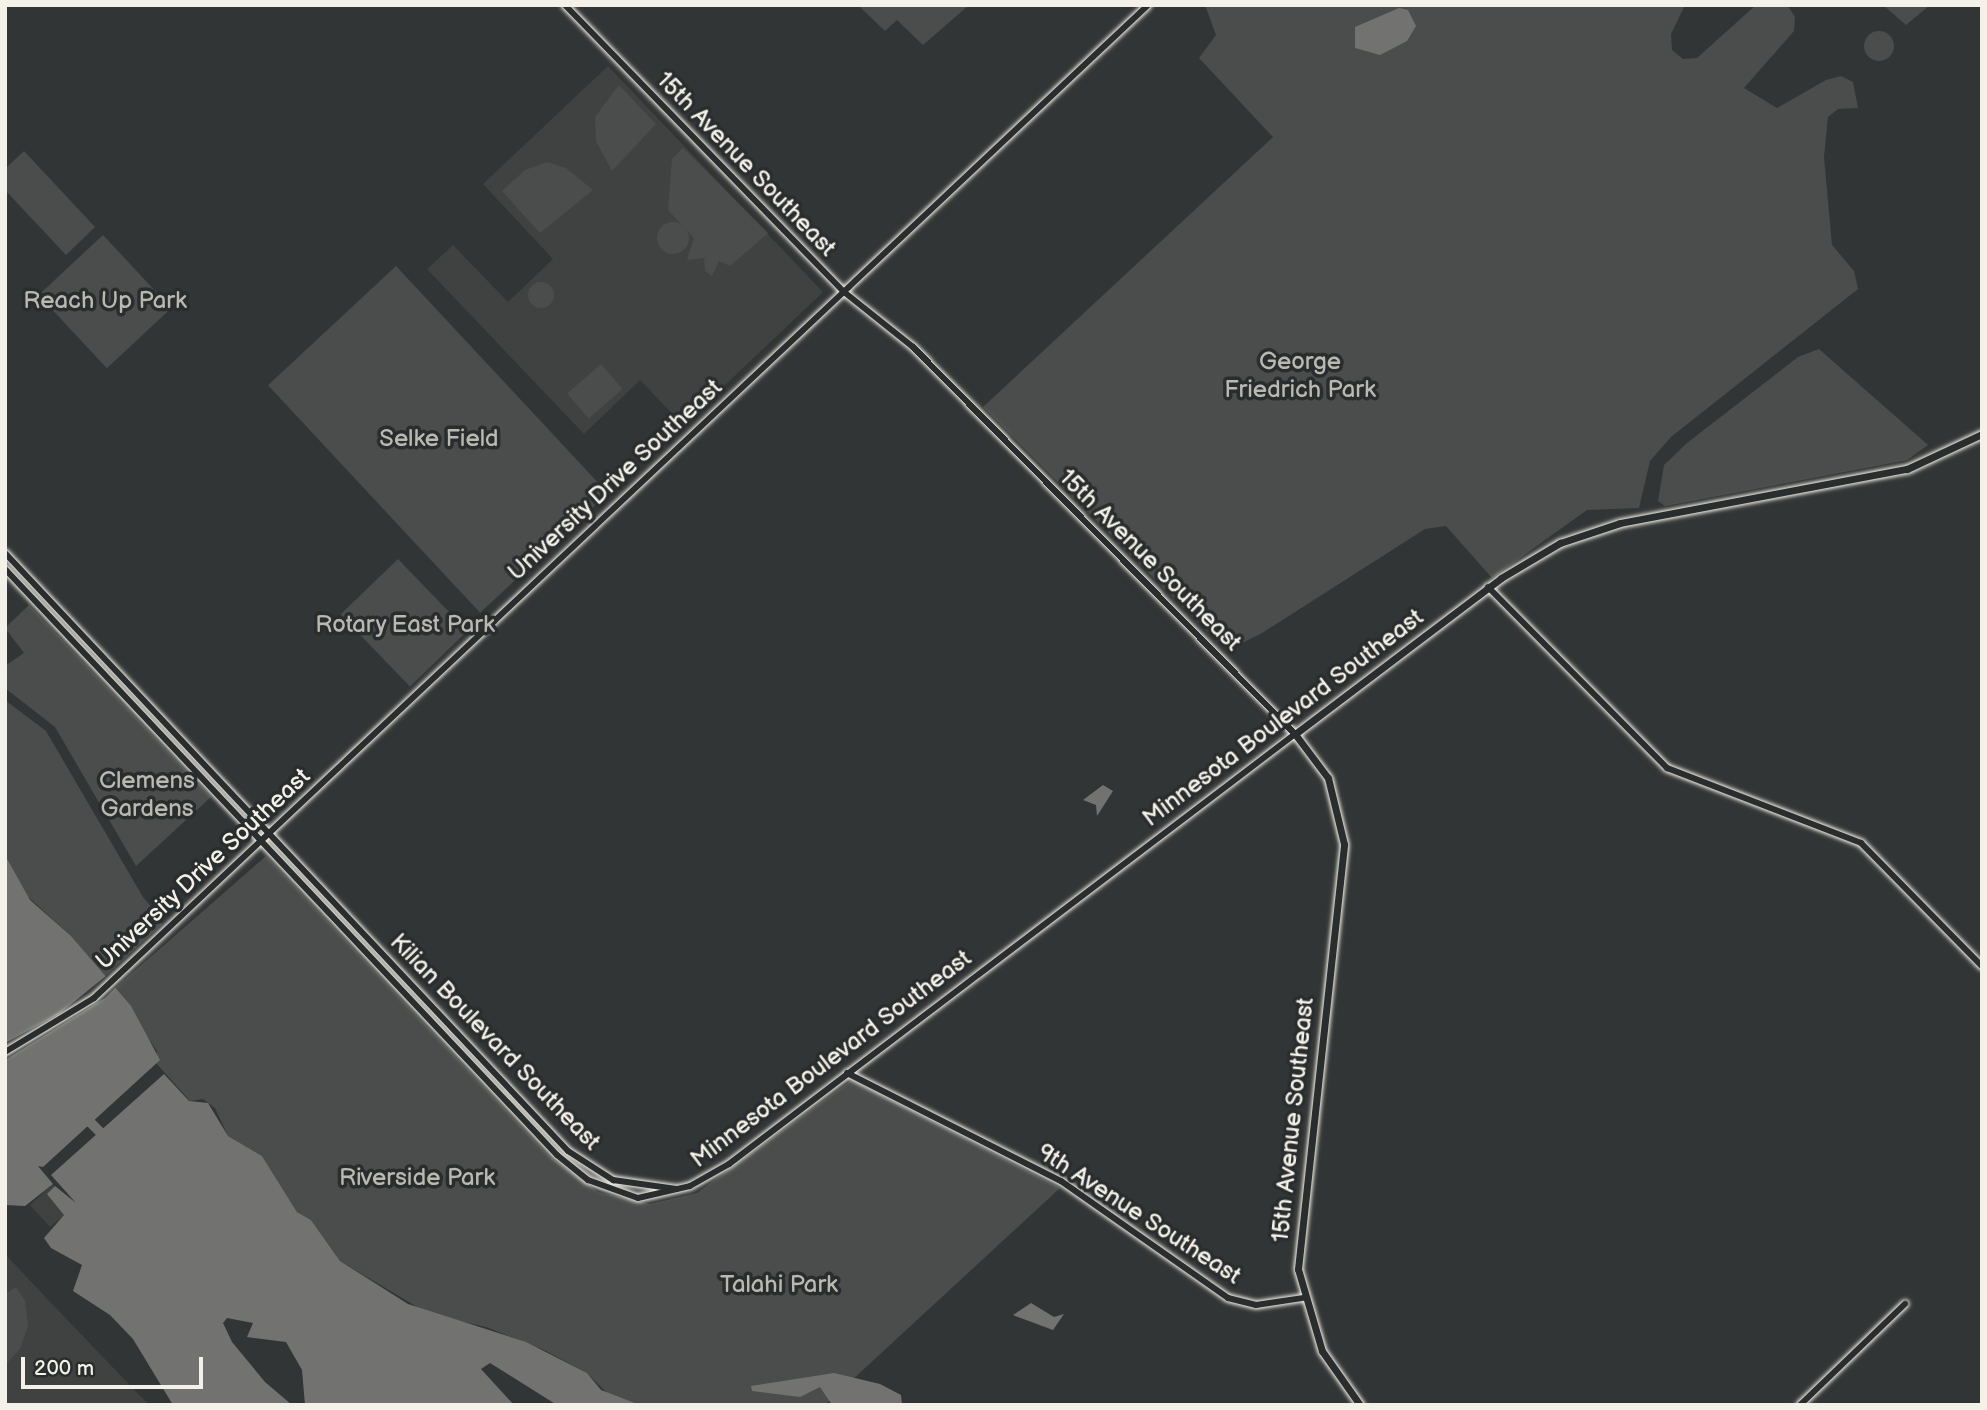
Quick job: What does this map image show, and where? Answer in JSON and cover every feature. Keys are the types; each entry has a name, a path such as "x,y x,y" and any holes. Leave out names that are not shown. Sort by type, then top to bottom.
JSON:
{"main road":[{"name":"Minnesota Boulevard Southeast","path":"1295,734 1488,587 1546,550 1596,529 1908,469 1982,433"},
{"name":"15th Avenue Southeast","path":"1295,734 1328,778 1344,844 1297,1235 1303,1298 1322,1351 1360,1405"}],"street":[{"name":"15th Avenue Southeast","path":"565,5 844,292 913,347 1295,734"},
{"name":"University Drive Southeast","path":"5,1052 81,1008 1148,5"},
{"name":"Kilian Boulevard Southeast","path":"5,553 577,1160 613,1180 681,1189"},
{"name":"Kilian Boulevard Southeast","path":"5,569 567,1165 629,1196 659,1197 681,1189"},
{"path":"1488,587 1667,768 1861,843 1982,966"},
{"name":"Minnesota Boulevard Southeast","path":"681,1189 729,1164 1295,734"},
{"name":"9th Avenue Southeast","path":"847,1073 1061,1181 1228,1298 1256,1305 1303,1298"},
{"path":"1800,1405 1905,1304"}],"shaded area":[{"path":"1399,8 1408,10 1416,26 1407,41 1380,55 1355,48 1355,27"},
{"path":"608,66 823,292 683,425 640,380 584,434 427,269 453,245 508,302 553,259 483,184"},
{"path":"1103,785 1113,791 1097,816 1096,805 1083,800"},
{"path":"5,855 30,900 71,936 131,1006 160,1060 43,1167 38,1166 53,1184 25,1206 5,1205"},
{"path":"164,1074 189,1101 208,1103 228,1136 262,1156 297,1212 311,1220 340,1261 408,1304 526,1342 587,1373 601,1390 640,1405 557,1405 490,1363 481,1369 514,1405 305,1405 302,1370 286,1342 247,1337 253,1323 227,1318 223,1323 232,1342 265,1382 292,1405 173,1405 133,1339 110,1315 73,1291 82,1265 51,1248 44,1238 64,1215 47,1194 55,1186 76,1203 51,1175"},
{"path":"53,1184 64,1215 50,1227 30,1205"},
{"path":"5,1254 53,1305 149,1405 5,1405"},
{"path":"1031,1303 1054,1317 1064,1314 1053,1330 1013,1315"},
{"path":"834,1373 880,1384 901,1395 902,1404 832,1405 820,1387 800,1397 752,1391 751,1386"}],"green space":[{"path":"858,5 969,5 923,45 897,20 885,31"},
{"name":"George Friedrich Park","path":"1205,5 1685,5 1671,34 1672,50 1683,59 1697,58 1756,5 1787,5 1795,17 1794,31 1744,88 1777,108 1826,80 1841,76 1853,82 1858,108 1838,109 1828,117 1824,157 1832,245 1854,271 1858,289 1671,437 1650,461 1639,508 1587,510 1492,578 1446,526 1425,529 1262,633 1232,648 1222,646 983,407 1273,137 1199,58 1216,35"},
{"path":"1883,5 1930,5 1906,25"},
{"path":"1879,31 1890,35 1894,46 1890,57 1879,61 1868,57 1864,46 1868,35"},
{"path":"619,85 656,124 612,171 596,141 595,117"},
{"path":"683,148 768,233 730,266 719,261 712,276 705,271 704,258 687,260 694,238 668,210 672,159"},
{"path":"24,151 95,227 66,255 5,190 5,169"},
{"path":"547,162 566,168 593,190 540,233 502,191 525,170"},
{"path":"673,222 684,227 689,238 684,249 673,254 662,249 657,238 662,227"},
{"name":"Reach Up Park","path":"103,235 171,308 107,368 39,295"},
{"name":"Selke Field","path":"396,266 608,493 480,613 268,385"},
{"path":"541,282 550,286 554,295 550,304 541,308 532,304 528,295 532,286"},
{"path":"1819,349 1928,445 1907,460 1665,506 1658,501 1664,465 1687,443 1798,357"},
{"path":"601,364 623,389 589,418 567,394"},
{"name":"Rotary East Park","path":"398,559 467,631 410,687 340,615"},
{"name":"Clemens Gardens","path":"29,605 211,797 136,866 55,727 5,688 5,666 24,653 5,628"},
{"path":"5,700 46,731 143,897 152,908 167,911 158,920 162,924 104,977 71,936 27,896 5,855"},
{"path":"266,856 550,1157 598,1192 650,1204 697,1193 852,1080 1060,1188 825,1405 640,1405 607,1393 587,1373 546,1351 486,1327 429,1314 340,1261 311,1220 297,1212 262,1156 228,1136 215,1108 203,1099 190,1101 156,1063 157,1051 114,989"},
{"path":"506,1088 576,1161 632,1191 583,1173 502,1091"},
{"path":"16,1287 25,1301 28,1326 20,1349 5,1365 5,1294"}],"pier":[{"path":"107,975 117,986 105,998 5,1060 5,1043 59,1014"}],"waterway":[{"path":"83,1115 109,1141"}],"park label":[{"name":"Riverside Park","path":"417,1178"},
{"name":"Talahi Park","path":"779,1285"}]}
